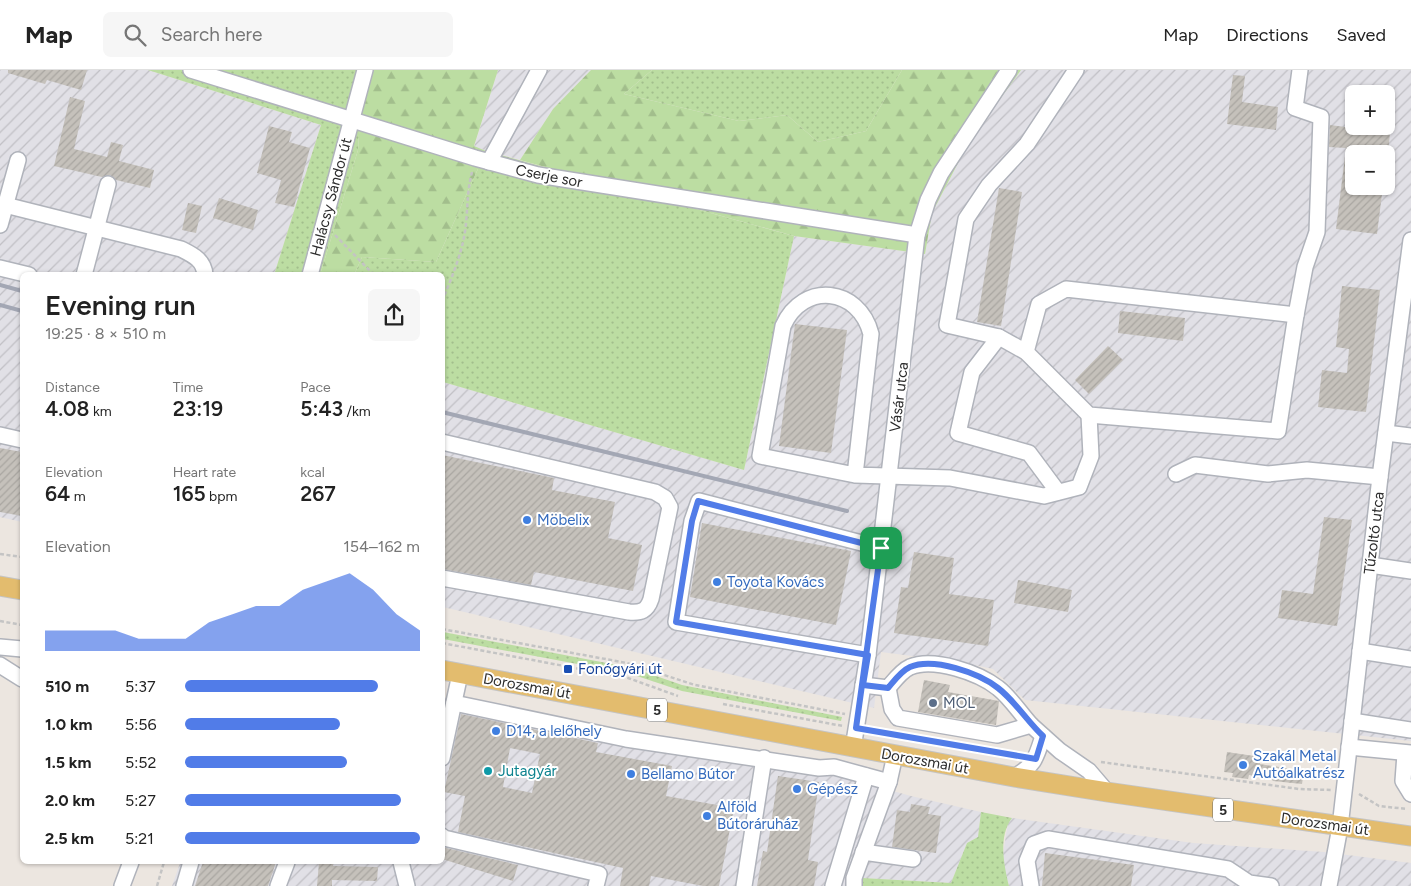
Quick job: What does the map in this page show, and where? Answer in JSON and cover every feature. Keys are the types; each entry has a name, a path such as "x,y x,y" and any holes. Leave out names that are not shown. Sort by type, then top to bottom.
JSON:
{"main road":[{"path":"0,586 20,590"},
{"name":"Dorozsmai út","path":"451,672 1014,777 1340,827 1411,836"}],"street":[{"name":"Cserje sor","path":"191,70 218,74 352,120 538,176 917,235"},
{"name":"Halácsy Sándor út","path":"311,272 365,70"},
{"path":"482,160 539,70"},
{"name":"Vásár utca","path":"853,748 868,655 917,235 928,200 941,174 1009,70"},
{"path":"1076,70 1027,144 989,185 966,218 947,326 998,337 1026,352 1090,415 1278,431 1305,267 1317,232 1321,117 1295,108 1300,70"},
{"path":"0,226 18,160"},
{"path":"85,272 108,184"},
{"path":"5,205 181,249 194,255 203,264 204,272"},
{"name":"Tűzoltó utca","path":"1330,886 1340,827 1380,477 1411,240"},
{"path":"0,268 20,273"},
{"path":"1026,352 1040,304 1066,289 1296,316"},
{"path":"855,475 871,334 864,316 850,302 832,296 814,296 792,310 783,326 760,456 855,475 950,478 1044,496 1079,487 1091,456 1090,415"},
{"path":"998,337 972,372 958,433 1029,453 1058,492"},
{"path":"1386,433 1411,436"},
{"path":"0,435 20,440"},
{"path":"445,443 655,492 666,498 670,507 651,599 648,607 641,613 445,579"},
{"path":"1176,474 1195,465 1268,474 1307,470 1380,477"},
{"path":"868,655 676,622 692,521 698,501 881,548"},
{"path":"1370,565 1411,571"},
{"path":"0,647 20,649"},
{"path":"1360,651 1411,659"},
{"path":"0,665 20,678"},
{"path":"888,688 902,672 911,666 942,665 986,679 1000,689 1043,736 1060,751 1089,771 1107,792"},
{"path":"445,744 454,703 451,672"},
{"path":"863,685 888,688"},
{"path":"888,688 892,709 898,718 997,736 1031,725"},
{"path":"454,703 626,739 764,758 819,768 834,767 889,782"},
{"path":"1352,721 1411,730"},
{"path":"1014,777 1030,768 1036,759 1043,736"},
{"path":"1349,747 1408,754 1403,781 1411,794"},
{"path":"854,886 854,878 889,782 895,755"},
{"path":"744,886 764,758"},
{"path":"834,886 866,776"},
{"path":"445,838 599,874 596,886"},
{"path":"1031,886 1027,861 1034,844 1048,840 1228,869 1248,885 1271,886"},
{"path":"863,852 914,859"},
{"path":"122,886 130,864"},
{"path":"184,886 190,864"},
{"path":"278,886 286,864"},
{"path":"402,864 407,886"}],"path":[{"path":"445,294 453,276 466,224 466,194 482,160"},
{"path":"323,227 338,237 371,272"},
{"path":"0,554 20,558"},
{"path":"0,621 20,625"},
{"path":"445,630 627,663 695,685 844,713"},
{"path":"445,644 628,678 688,697"},
{"path":"716,702 880,733 1036,759"},
{"path":"874,728 880,733"},
{"path":"1099,762 1299,789 1318,788 1360,794 1379,806 1411,810"},
{"path":"157,886 163,864"}],"shaded area":[{"path":"0,70 148,70 321,125 275,272 20,272 20,522 0,517"},
{"path":"498,70 591,70 553,109 520,160 474,147"},
{"path":"1021,70 1411,70 1411,741 1025,700 993,669 966,663 881,652 874,708 445,607 445,383 744,470 794,236 925,254 932,213 969,142"},
{"path":"445,697 827,773 911,796 981,812 978,837 967,843 951,883 862,878 850,886 172,886 180,864 445,864"},
{"path":"1012,818 1193,843 1324,852 1411,863 1411,886 1009,886 1002,860 1008,823"}],"green space":[{"path":"148,70 371,70 361,104 358,150 321,272 275,272 321,125"},
{"path":"371,70 498,70 474,146 486,151 436,262 362,257 355,272 321,272 358,150 361,104"},
{"path":"591,70 652,70 624,94 739,121 787,115 818,142 866,131 902,70 1021,70 969,142 932,213 925,254 794,236 520,160 553,109"},
{"path":"652,70 902,70 866,131 818,142 787,115 739,121 624,94"},
{"path":"486,151 794,236 744,470 445,383 445,272 355,272 362,257 436,262"},
{"path":"445,632 633,668 682,685 842,717 841,721 682,691 631,674 445,639"},
{"path":"981,812 1012,818 1005,833 1003,851 1009,886 850,886 862,878 951,883 967,843 978,837"}],"building":[{"path":"8,70 87,70 81,90 47,80 45,84 8,73"},
{"path":"1233,75 1245,76 1242,102 1278,107 1276,130 1227,124"},
{"path":"70,97 85,101 74,149 107,157 111,142 123,145 119,161 154,170 150,188 116,180 110,175 102,177 54,166"},
{"path":"1330,125 1345,127 1345,135 1390,135 1389,145 1329,147"},
{"path":"269,126 292,132 289,142 310,148 294,207 275,203 281,180 257,173"},
{"path":"1345,156 1345,195 1382,195 1377,234 1336,229"},
{"path":"999,188 1022,192 1001,326 977,322"},
{"path":"219,198 258,210 253,230 213,218"},
{"path":"188,203 202,206 196,233 182,230"},
{"path":"1342,286 1380,290 1366,412 1318,407 1322,370 1347,373 1349,349 1336,347"},
{"path":"1120,311 1185,318 1183,341 1118,333"},
{"path":"795,324 847,330 831,453 779,446"},
{"path":"1108,346 1123,360 1089,394 1075,380"},
{"path":"0,448 20,452 20,516 0,512"},
{"name":"Möbelix","path":"445,456 554,478 552,490 615,502 608,538 642,545 633,591 534,572 531,585 445,570"},
{"path":"1324,517 1352,520 1337,626 1278,618 1282,590 1313,594"},
{"path":"702,523 851,551 836,625 690,597"},
{"path":"914,552 954,558 949,594 994,600 988,646 894,633 901,587 908,588"},
{"path":"1018,580 1072,590 1068,612 1014,603"},
{"path":"924,680 950,685 948,692 999,701 996,725 918,712"},
{"path":"461,714 598,743 596,752 672,766 666,796 734,808 719,886 703,886 651,876 649,886 620,886 623,868 458,832 465,796 445,792","holes":["510,748 540,754 532,793 503,787"]},
{"path":"1227,752 1261,757 1260,764 1304,771 1302,784 1273,781 1249,775 1248,779 1232,777 1233,773 1224,772"},
{"path":"778,776 819,782 808,860 818,862 814,886 757,886 763,851 767,852"},
{"path":"911,804 930,807 928,814 941,816 936,853 892,847 897,810 910,812"},
{"path":"445,848 518,865 513,881 445,860"},
{"path":"1045,853 1134,865 1131,886 1042,886"},
{"path":"202,864 275,864 268,886 195,886"},
{"path":"319,864 378,867 377,881 332,880 332,886 317,886"}],"railway":[{"path":"0,285 20,290"},
{"path":"0,305 20,310"},
{"path":"445,413 847,511"}],"place":[{"name":"Möbelix","path":"527,520"},
{"name":"Toyota Kovács","path":"717,582"},
{"name":"Fonógyári út","path":"568,669"},
{"name":"MOL","path":"933,703"},
{"name":"D14, a lelőhely","path":"496,731"},
{"name":"Szakál Metal Autóalkatrész","path":"1243,765"},
{"name":"Jutagyár","path":"488,771"},
{"name":"Bellamo Bútor","path":"631,774"},
{"name":"Gépész","path":"797,789"},
{"name":"Alföld Bútoráruház","path":"707,816"}],"route":[{"path":"881,548 865,542 698,501 692,521 676,622 868,655 863,685 888,688 902,672 911,666 926,665 942,665 986,679 1000,689 1043,736 1036,759 856,728 858,717 868,655 881,548"}]}
